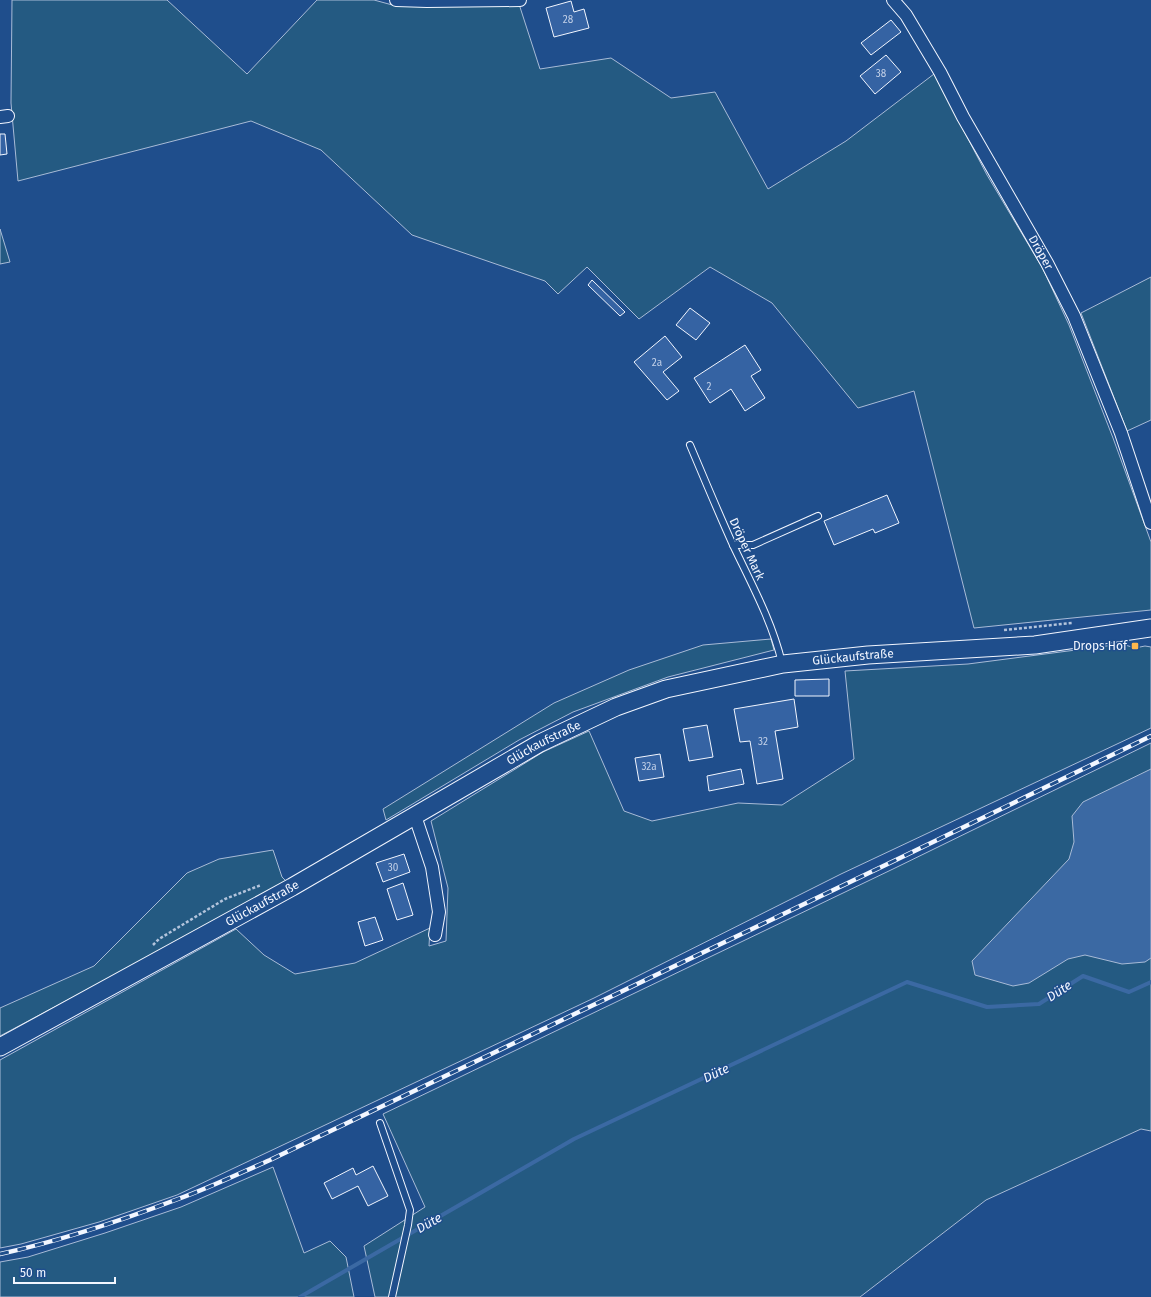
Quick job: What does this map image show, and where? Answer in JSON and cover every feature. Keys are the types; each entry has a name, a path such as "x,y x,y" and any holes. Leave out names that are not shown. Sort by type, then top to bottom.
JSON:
{"main road":[{"name":"Glückaufstraße","path":"0,1047 285,891 540,743 616,707 666,689 782,664 868,656 1035,645 1151,628"}],"street":[{"path":"396,0 520,0"},
{"name":"Dröper","path":"893,0 906,15 940,72 963,117 1047,263 1074,316 1121,434 1151,523"},
{"path":"415,816 432,867 438,912 436,935"}],"lane":[{"name":"Dröper Mark","path":"690,444 721,519 772,629 782,664"},
{"path":"733,545 752,545 818,516"},
{"path":"380,1123 410,1210 403,1251 392,1297"}],"path":[{"path":"1000,631 1080,622"},
{"path":"149,949 159,939 225,900 268,883"}],"shaded area":[{"path":"12,0 167,0 247,74 317,0 374,0 396,6 519,4 540,69 611,58 671,98 715,92 768,189 846,141 934,74 987,175 1043,269 1069,325 1113,438 1151,542 1151,610 974,628 914,391 858,408 772,303 710,267 639,319 587,267 558,294 545,281 412,235 321,150 251,121 18,181 11,103"},
{"path":"0,229 10,262 0,264"},
{"path":"1151,277 1151,420 1127,431 1081,313"},
{"path":"771,639 774,650 668,677 573,712 519,740 386,820 383,809 554,703 629,670 703,645"},
{"path":"1122,644 1135,648 1145,646 1151,647 1151,728 841,874 594,998 177,1195 99,1222 21,1244 0,1248 0,1060 236,929 264,955 295,974 355,963 430,928 429,946 446,941 448,888 431,821 543,752 589,731 624,811 652,821 738,803 782,805 854,759 845,671 968,664"},
{"path":"1151,743 1151,1131 1141,1129 986,1200 860,1297 375,1297 364,1246 425,1207 383,1114 893,869"},
{"path":"1151,769 1151,958 1145,962 1122,964 1085,955 1068,959 1029,983 1013,986 975,975 972,961 1069,859 1074,842 1072,816 1083,802"},
{"path":"273,850 282,877 292,887 128,968 0,1036 0,1008 94,966 187,873 219,859"},
{"path":"273,1167 304,1253 330,1241 346,1257 354,1297 0,1297 0,1262 28,1257 181,1207"}],"building":[{"path":"571,1 574,12 584,9 589,28 554,37 546,8"},
{"path":"891,20 901,32 871,55 861,43"},
{"path":"886,55 901,72 875,94 860,76"},
{"path":"0,134 5,134 7,154 0,155"},
{"path":"592,280 625,312 620,316 588,285"},
{"path":"690,308 710,323 696,340 676,325"},
{"path":"665,336 682,357 663,372 679,391 667,400 634,362"},
{"path":"745,345 761,370 751,376 765,398 745,411 731,389 710,403 694,378"},
{"path":"887,495 899,523 875,533 873,529 834,545 824,521"},
{"path":"829,679 829,696 795,696 795,680"},
{"path":"794,699 798,727 775,731 783,779 757,784 750,741 740,742 734,709"},
{"path":"707,725 713,757 689,761 683,729"},
{"path":"660,754 664,777 639,781 635,758"},
{"path":"741,769 744,784 709,791 707,776"},
{"path":"404,854 410,872 383,882 376,863"},
{"path":"403,883 413,915 397,920 387,889"},
{"path":"375,917 383,940 365,946 358,922"},
{"path":"373,1166 388,1196 368,1206 358,1186 332,1199 324,1183 353,1168 356,1175"}],"waterway":[{"name":"Düte","path":"300,1297 574,1139 907,982 987,1007 1039,1004 1083,976 1129,992 1151,982"}],"railway":[{"path":"0,1254 67,1237 134,1215 201,1190 270,1160 1151,736"}],"place":[{"name":"Drops Hof","path":"1135,646"}]}
